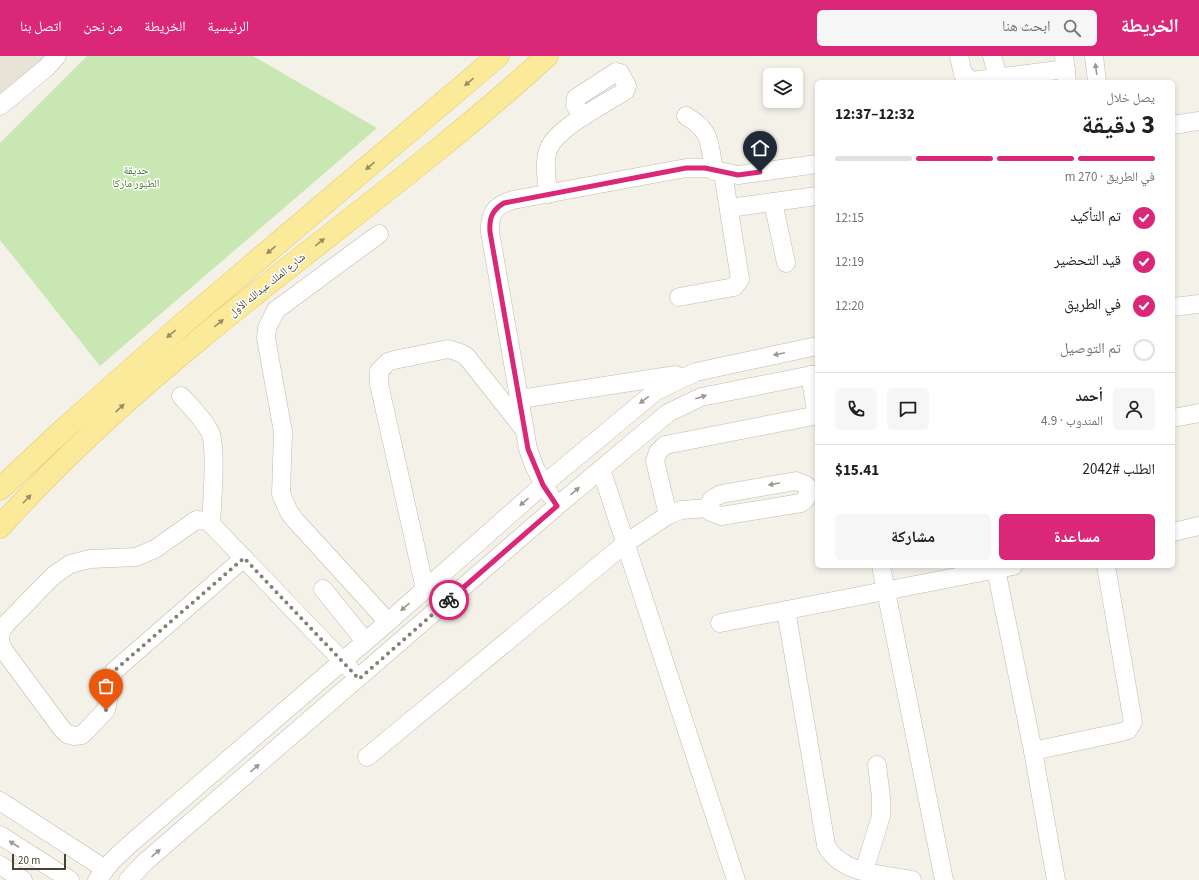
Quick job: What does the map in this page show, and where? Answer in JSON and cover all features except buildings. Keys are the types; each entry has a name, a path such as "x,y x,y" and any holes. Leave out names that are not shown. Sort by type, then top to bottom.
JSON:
{"main road":[{"path":"0,489 64,428 155,348 498,56"},
{"name":"شارع الملك عبدالله الأول","path":"0,527 79,446 195,343 498,101 547,56"}],"street":[{"path":"0,106 46,68 57,56"},
{"path":"959,56 963,74 972,80 1066,69"},
{"path":"992,56 998,77"},
{"path":"1094,56 1097,80"},
{"path":"679,297 734,287 738,284 740,273 729,208 706,132 697,122 686,116"},
{"path":"548,194 546,158 549,148 557,136 583,117"},
{"path":"1175,125 1199,121"},
{"path":"557,506 543,485 528,449 524,430 489,222 496,207 504,203 686,168 745,174 815,164"},
{"path":"729,208 815,196"},
{"path":"773,202 786,263"},
{"path":"379,234 276,310 270,319 266,338 281,418 283,445 281,484 284,503 295,520 388,622"},
{"path":"1175,307 1199,304"},
{"path":"425,589 379,384 378,378 383,366 394,360 448,349 458,352 466,356 524,430"},
{"path":"520,399 696,372 815,350"},
{"path":"0,801 101,875 129,845 388,622 543,485 656,391 696,372"},
{"path":"128,880 145,862 359,679 557,506 663,417 684,404 719,392 814,375 815,391"},
{"path":"181,396 202,420 211,434 213,450 211,524"},
{"path":"668,515 655,461 658,452 665,446 813,416 815,410"},
{"path":"1175,418 1199,413"},
{"path":"601,469 736,880"},
{"path":"367,757 626,543 668,515 681,510 708,508 711,512 721,516 800,503 805,500 813,489"},
{"path":"0,636 7,623 53,576 70,564 90,559 136,557 155,549 196,520 207,521 359,679"},
{"path":"1175,532 1199,526"},
{"path":"0,640 1,646 5,652 62,729 67,734 74,736 82,735 106,710 114,671 244,558"},
{"path":"881,568 944,880"},
{"path":"720,622 1004,568 1033,751 1056,880"},
{"path":"1033,751 1122,732 1128,730 1133,722 1106,568"},
{"path":"323,589 365,641"},
{"path":"786,610 826,845 836,859 843,864 864,871 912,880"},
{"path":"864,871 881,816 881,797 877,765"},
{"path":"0,835 70,880"},
{"path":"0,865 23,880"}],"shaded area":[{"path":"0,56 48,56 0,97"}],"green space":[{"name":"حديقة الطيور ماركا","path":"87,56 253,56 377,128 100,366 0,240 0,143"}],"way so far":[{"path":"106,710 114,671 244,558 359,679 449,600"}],"route":[{"path":"449,600 557,506 543,485 535,468 528,449 524,430 520,399 490,232 489,222 496,207 504,203 525,198 686,168 705,168 738,175 760,172"}]}
